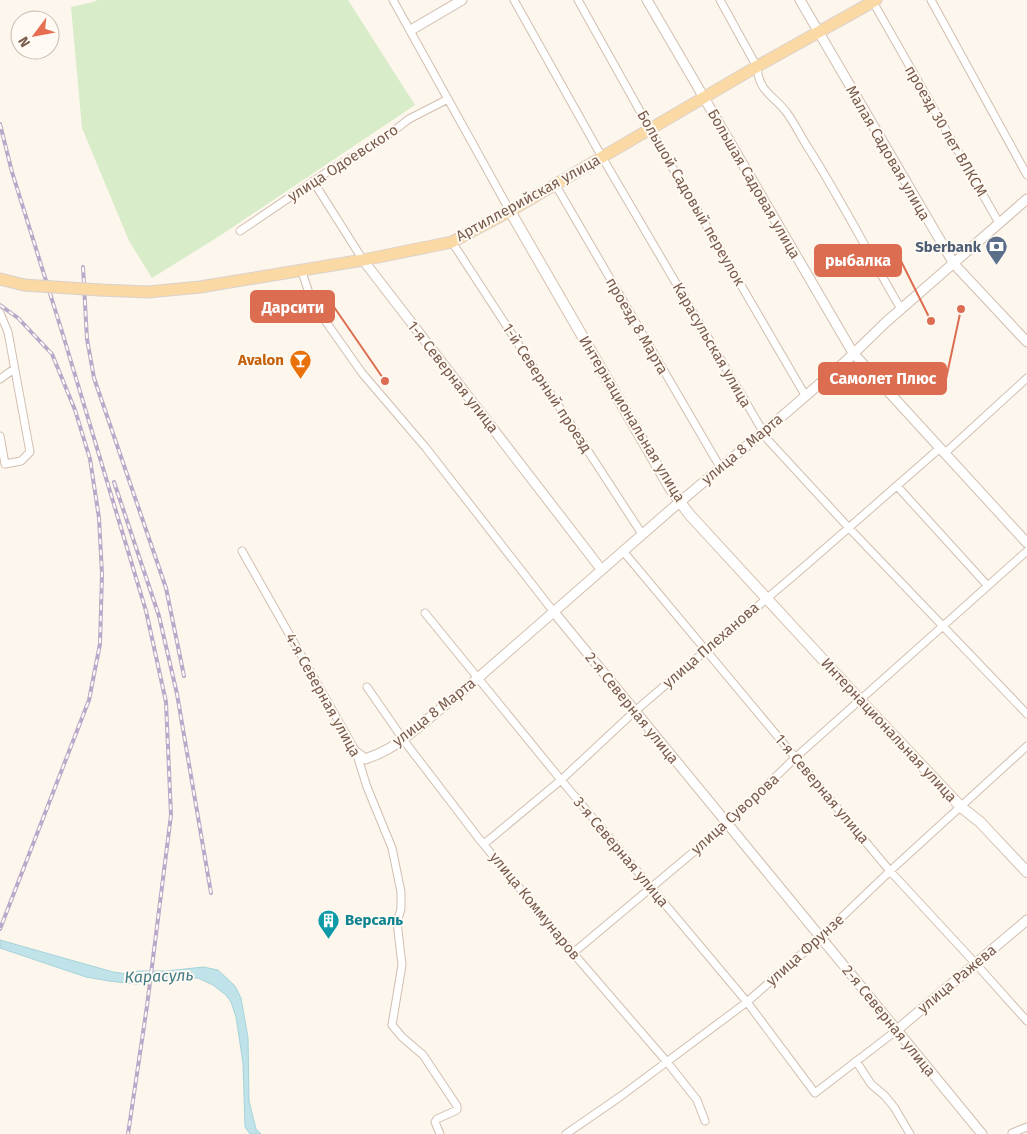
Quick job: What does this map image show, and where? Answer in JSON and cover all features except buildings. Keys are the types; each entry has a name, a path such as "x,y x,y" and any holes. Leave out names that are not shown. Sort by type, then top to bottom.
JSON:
{"main road":[{"name":"Артиллерийская улица","path":"0,279 24,285 148,292 200,287 363,260 452,242 510,211 874,1"},
{"name":"Интернациональная улица","path":"510,211 670,488 689,514 961,807 980,822 1027,872"}],"street":[{"name":"Интернациональная улица","path":"393,0 510,211"},
{"path":"411,30 462,0"},
{"name":"Карасульская улица","path":"514,0 602,157 763,432 849,528 1027,714"},
{"name":"Большой Садовый переулок","path":"578,0 650,129 805,395"},
{"name":"Большая Садовая улица","path":"647,0 853,353 1027,543"},
{"path":"720,0 757,67 758,78 768,94 787,113 828,178 880,275 901,309"},
{"name":"Малая Садовая улица","path":"800,0 954,264 1027,342"},
{"path":"931,0 1027,175"},
{"name":"проезд 30 лет ВЛКСМ","path":"874,1 893,38 999,223"},
{"name":"улица Одоевского","path":"240,231 312,181 372,146 409,119 448,99"},
{"name":"1-я Северная улица","path":"312,181 363,260 601,569"},
{"name":"проезд 8 Марта","path":"555,184 720,467"},
{"name":"улица 8 Марта","path":"363,763 403,739 478,678 601,569 763,432 1027,199"},
{"name":"1-й Северный проезд","path":"452,242 642,534"},
{"name":"2-я Северная улица","path":"301,269 312,302 362,373 426,448 553,611 982,1134"},
{"path":"0,313 8,332 30,452 21,461 3,465 0,436"},
{"path":"0,379 14,369"},
{"name":"улица Плеханова","path":"484,844 561,780 635,711 766,598 897,486 943,451 1027,378"},
{"path":"897,486 987,586"},
{"name":"4-я Северная улица","path":"242,551 356,752"},
{"name":"1-я Северная улица","path":"623,551 890,871 1027,1021"},
{"name":"улица Суворова","path":"574,954 727,824 796,757 1027,552"},
{"name":"3-я Северная улица","path":"425,613 561,780 747,1002 815,1093"},
{"name":"улица Коммунаров","path":"367,687 403,739 484,844 697,1100 705,1121"},
{"name":"улица Фрунзе","path":"566,1134 747,1002 821,937 1027,746"},
{"path":"356,752 363,763"},
{"name":"4-я Северная улица","path":"363,763 392,848 401,892 401,909 397,922 402,965 392,1025 402,1037 423,1055 457,1106 457,1110 437,1119 436,1122 440,1134"},
{"name":"улица Ражева","path":"815,1093 896,1030 1027,920"},
{"path":"856,1062 871,1084 894,1107 910,1134"},
{"path":"1012,1133 1027,1127"}],"green space":[{"path":"97,0 348,0 415,105 221,235 152,278 129,241 82,128 71,7"}],"water":[{"name":"Карасуль","path":"0,940 113,972 127,974 138,971 166,971 203,967 218,970 235,986 241,998 248,1038 249,1101 256,1129 261,1134 250,1134 245,1127 243,1063 236,1017 231,1002 226,995 213,985 198,978 136,984 86,977 0,948"}],"railway":[{"path":"0,124 12,172 146,611 166,702 171,815 147,1006 128,1134"},
{"path":"83,267 87,339 94,378 166,588 184,676"},
{"path":"0,305 18,318 52,354 75,410 90,459 99,518 102,574 100,644 89,700 0,929"},
{"path":"114,482 159,616 177,694 211,893"}],"place":[{"name":"Sberbank","path":"997,266"},
{"name":"Самолет Плюс","path":"961,309"},
{"name":"рыбалка","path":"931,321"},
{"name":"Avalon","path":"300,379"},
{"name":"Дарсити","path":"385,381"},
{"name":"Версаль","path":"329,939"}]}
